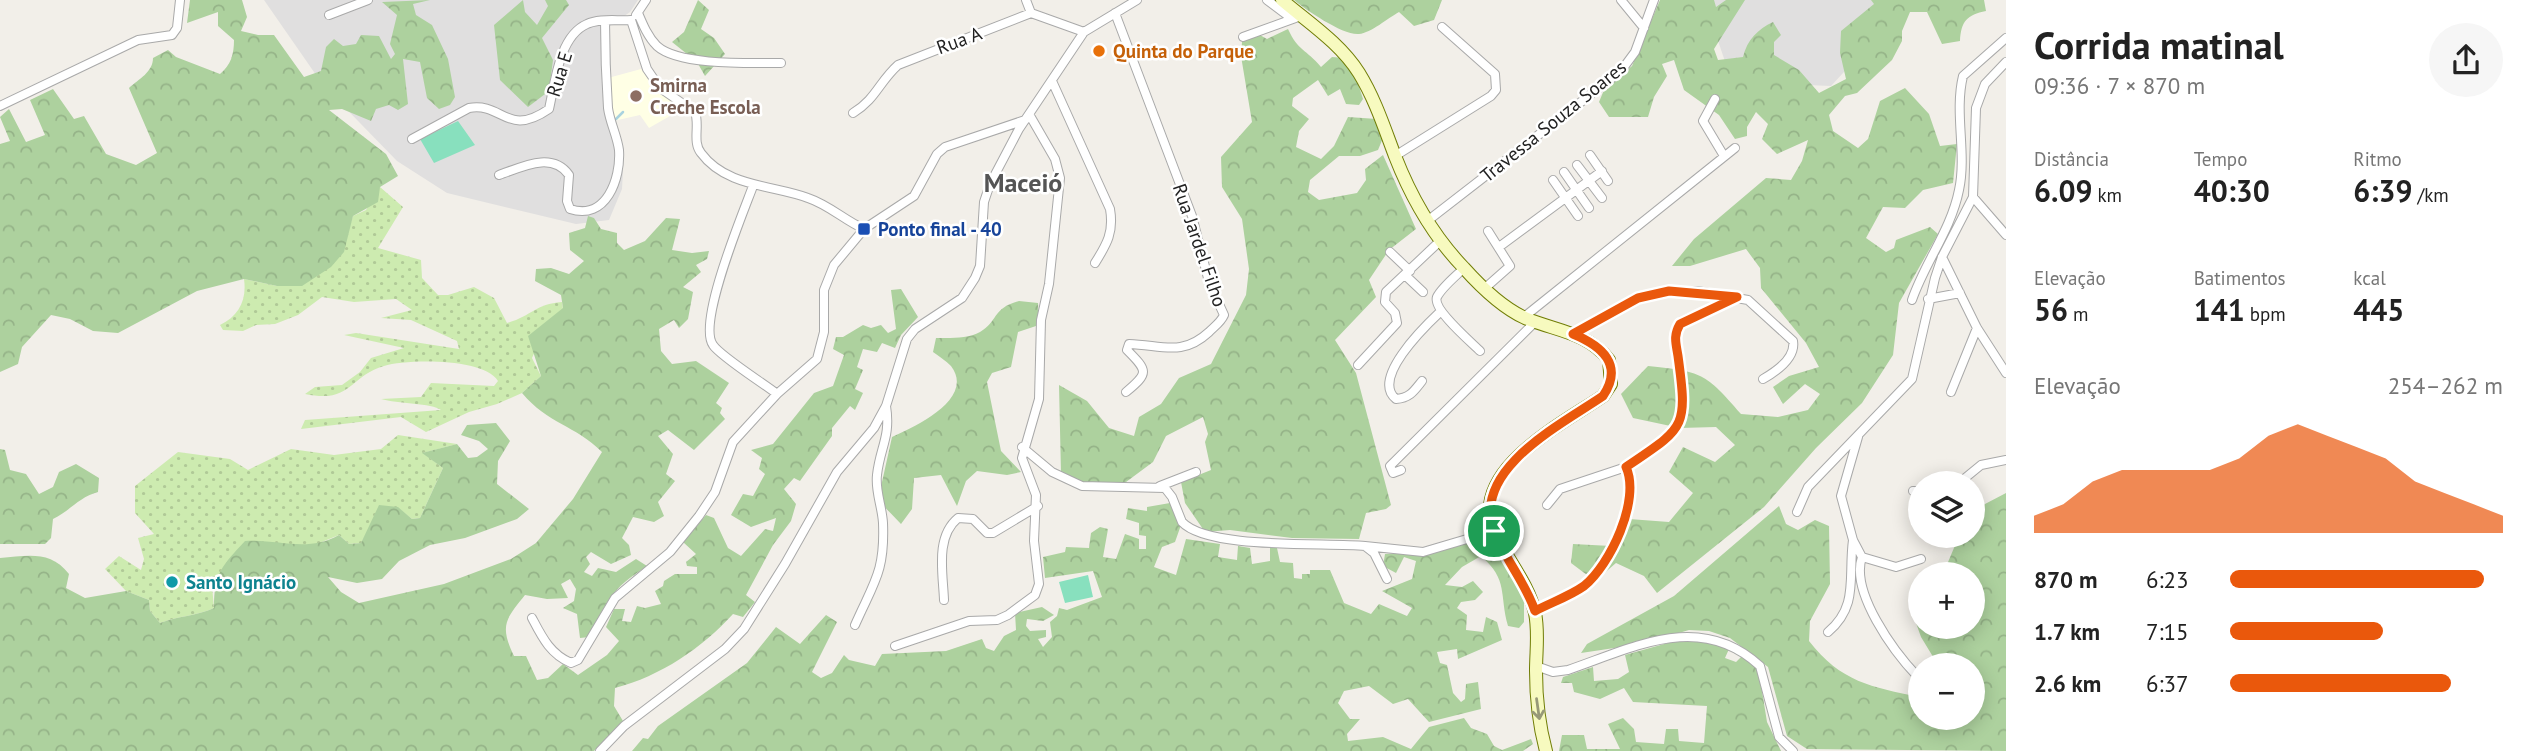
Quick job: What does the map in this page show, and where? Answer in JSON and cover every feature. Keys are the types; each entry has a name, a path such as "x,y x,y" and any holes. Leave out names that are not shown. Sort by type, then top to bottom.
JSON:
{"main road":[{"path":"1282,0 1296,17 1338,47 1357,71 1377,107 1395,156 1426,222 1464,268 1484,289 1530,319 1573,334 1598,347 1609,360 1611,384 1603,396 1546,434 1500,476 1493,490 1490,507 1494,531 1529,594 1535,611 1538,630 1537,704 1546,751"}],"street":[{"path":"0,107 138,40 172,35 177,29 180,0"},
{"path":"329,15 368,0"},
{"path":"646,0 635,17 647,69 660,88 695,112 699,152 723,171 753,186 806,197 864,229"},
{"path":"1026,0 1031,13 1084,32"},
{"path":"600,751 624,726 725,649 744,629 785,564 837,472 874,428 886,406 907,338 915,328 962,298 975,278 980,266 984,202 990,184 1027,117 1084,32 1138,0"},
{"path":"1267,0 1296,17"},
{"path":"1621,0 1644,29"},
{"name":"Travessa Souza Soares","path":"1426,222 1621,71 1635,52 1654,0"},
{"name":"Rua A","path":"853,113 875,97 882,82 898,65 1031,13"},
{"name":"Rua Jardel Filho","path":"1115,13 1192,216 1209,282 1224,315 1220,322 1190,346 1175,348 1129,344 1127,350 1142,365 1144,372 1141,380 1126,392"},
{"path":"635,17 651,38 668,53 708,62 781,63"},
{"name":"Rua E","path":"412,139 478,107 508,120 536,118 549,109 561,59 575,33 585,24 635,17"},
{"path":"1242,37 1296,17"},
{"path":"499,175 532,163 549,162 558,165 569,176 567,201 570,209 590,210 606,199 618,174 619,150 608,109 605,21"},
{"path":"1395,156 1491,96 1496,90 1495,74 1442,27"},
{"path":"1912,300 1920,278 1950,221 1959,190 1964,76 2006,38"},
{"path":"1797,512 1808,486 1912,379 1928,299 1942,257 1973,197 1976,108 1985,84 2006,62"},
{"path":"1052,81 1110,209 1113,224 1110,239 1095,262"},
{"path":"1715,99 1703,121 1724,156"},
{"path":"533,618 547,646 571,663 578,660 615,598 670,552 699,516 715,492 733,442 777,394 817,359 822,349 824,289 827,278 841,255 864,229 914,196 937,154 944,147 1027,117"},
{"path":"895,646 969,621 997,620 1035,594 1040,584 1034,541 1038,506 1024,468 1022,447 1039,399 1041,320 1049,284 1060,178 1055,159 1027,117"},
{"path":"1401,470 1393,473 1390,466 1530,319 1735,148"},
{"path":"1590,155 1608,181"},
{"path":"1577,165 1602,198"},
{"path":"1499,247 1602,171"},
{"path":"1564,172 1589,208"},
{"path":"1553,180 1578,216"},
{"path":"753,186 721,272 709,333 712,344 718,350 777,394"},
{"path":"1973,197 2006,235"},
{"path":"1484,289 1510,269 1509,262 1488,231"},
{"path":"1358,365 1397,323 1395,313 1386,306 1384,298 1440,241"},
{"path":"1390,252 1423,292"},
{"path":"1942,257 1977,328 2006,373"},
{"path":"1464,268 1437,298 1440,312 1480,351"},
{"path":"1573,334 1622,305 1656,292 1697,291 1737,297 1754,303 1793,341 1792,353 1786,361 1763,379"},
{"path":"1928,299 1960,293"},
{"path":"1547,505 1560,489 1626,467 1669,438 1680,423 1678,359 1674,337 1680,324 1737,297"},
{"path":"1422,381 1403,399 1396,399 1390,394 1387,384 1392,368 1440,312"},
{"path":"1951,391 1977,328"},
{"path":"855,625 880,575 883,554 883,519 876,485 889,427 886,406"},
{"path":"1858,435 1842,487 1841,503 1853,540 1862,557 1896,567 1921,559"},
{"path":"1022,447 1052,472 1082,486 1159,486 1196,472"},
{"path":"1833,458 1848,470"},
{"path":"1974,471 1981,465 2006,460"},
{"path":"1535,611 1585,585 1613,549 1627,507 1629,479 1626,467"},
{"path":"1159,486 1169,492 1186,527 1205,535 1314,546 1365,546 1423,552 1494,531"},
{"path":"944,600 943,541 951,523 958,518 974,519 987,533 993,533 1038,506"},
{"path":"1828,632 1839,623 1851,601 1855,566 1853,540"},
{"path":"1365,546 1374,553 1387,579"},
{"path":"1855,566 1862,557"},
{"path":"1855,566 1892,646 1908,665"},
{"path":"1851,601 1870,602"},
{"path":"1536,666 1553,672 1568,670 1683,635 1721,639 1760,666 1779,737 1793,751"}],"shaded area":[{"path":"264,0 638,0 630,12 610,26 611,121 622,148 623,171 622,189 609,220 576,224 447,193 397,161 323,85"},
{"path":"1677,0 1880,0 1880,33 1831,86 1732,82 1714,29"},
{"name":"Smirna Creche Escola","path":"641,69 660,94 684,108 649,128 640,115 609,122 608,78"}],"green space":[{"path":"190,0 242,0 247,17 241,31 274,35 304,77 321,71 326,47 334,39 343,46 356,44 361,35 379,36 391,59 395,54 390,44 397,15 382,2 430,0 413,4 416,15 432,25 448,59 455,97 450,105 439,109 427,98 420,62 403,59 408,104 398,110 389,105 376,109 371,121 342,109 329,110 386,154 398,176 380,187 378,202 353,216 344,252 331,267 302,286 277,286 244,279 197,291 118,333 93,331 70,319 51,315 22,347 18,364 0,372 0,144 10,141 0,117 9,109 26,142 45,135 30,100 53,89 74,119 84,116 106,154 136,165 157,153 129,88 148,71 153,58 168,50 176,57 220,74 227,67 232,55 234,40 218,26 218,12 187,23"},
{"path":"523,0 525,12 537,25 548,6 545,0 566,0 569,5 542,38 553,60 549,91 528,107 500,80 494,25"},
{"path":"698,0 709,10 701,29 714,38 725,54 705,76 697,62 672,42 684,32"},
{"path":"1294,0 1442,0 1434,20 1414,26 1399,12 1364,33 1352,34 1316,16"},
{"path":"1660,0 1714,0 1716,7 1726,0 1745,0 1714,49 1718,60 1743,57 1754,36 1773,22 1781,35 1774,42 1774,55 1799,70 1819,93 1846,79 1840,53 1841,31 1874,4 1871,0 1984,0 1986,11 1966,20 1960,41 1942,44 1927,12 1910,12 1902,31 1902,41 1892,60 1857,93 1845,96 1829,115 1833,131 1858,148 1868,139 1880,101 1905,88 1929,114 1940,146 1957,144 1953,183 1923,190 1905,208 1883,207 1866,238 1886,252 1894,248 1896,240 1930,227 1938,234 1899,303 1893,355 1862,403 1816,448 1764,507 1657,593 1644,576 1616,563 1595,581 1571,563 1573,544 1611,546 1629,519 1669,522 1693,493 1669,472 1683,447 1715,462 1735,445 1716,427 1680,428 1633,418 1621,394 1648,366 1680,370 1701,377 1719,390 1741,414 1778,417 1808,410 1820,394 1805,384 1783,404 1773,387 1789,376 1819,367 1806,343 1761,288 1760,268 1746,249 1690,266 1672,266 1694,239 1766,178 1791,180 1802,161 1808,140 1777,154 1762,139 1768,124 1756,112 1747,127 1747,136 1735,139 1719,115 1684,90 1674,60 1662,64 1667,76 1654,97 1648,117 1609,117 1599,102 1604,90 1632,66"},
{"path":"1288,29 1299,46 1321,67 1332,57 1344,58 1355,74 1363,99 1359,105 1346,104 1340,89 1328,96 1318,80 1293,98 1292,106 1309,119 1299,131 1296,147 1321,159 1334,146 1348,117 1377,119 1383,138 1378,150 1360,156 1339,156 1310,180 1308,192 1319,200 1357,193 1366,180 1365,169 1383,155 1416,229 1389,250 1369,280 1376,297 1335,340 1356,373 1391,505 1386,509 1366,513 1359,539 1292,538 1230,530 1205,532 1185,503 1181,482 1211,470 1205,442 1208,434 1203,417 1166,436 1153,462 1122,485 1086,486 1061,474 1059,385 1087,401 1109,428 1134,436 1139,417 1161,404 1179,378 1211,364 1246,295 1249,269 1242,219 1222,187 1221,157 1252,122 1241,56 1242,42 1258,34 1267,39"},
{"path":"458,121 475,145 434,163 420,139"},
{"path":"380,187 403,207 378,248 421,260 422,278 438,295 448,295 474,287 494,298 507,323 553,303 562,302 563,309 548,322 532,358 541,376 522,393 469,412 426,432 401,417 301,429 305,420 441,410 381,399 421,397 431,383 494,386 498,381 490,373 462,364 410,362 372,370 349,388 332,395 305,394 315,387 342,385 360,372 371,358 404,348 344,335 356,333 459,349 457,341 411,320 381,318 412,310 396,299 354,302 322,297 298,315 275,324 256,325 243,331 223,330 220,325 237,312 243,300 244,279 277,286 348,231 353,216 366,210"},
{"path":"588,216 594,218 601,229 617,233 617,243 624,250 645,241 666,218 680,219 672,250 692,253 709,251 707,259 696,265 701,272 683,287 693,292 688,319 679,328 674,320 659,329 661,351 672,364 696,361 729,383 716,403 722,408 720,413 725,419 694,450 668,430 658,436 673,454 666,474 675,481 658,502 664,516 654,522 633,517 622,538 629,545 631,555 611,564 591,552 586,557 590,564 584,572 592,576 598,568 616,572 636,559 647,566 611,596 589,637 580,638 577,614 563,608 574,601 576,589 570,579 561,584 568,598 547,599 525,595 513,610 506,629 509,645 514,656 526,656 537,680 548,678 563,664 578,675 607,655 619,641 606,627 614,609 625,609 622,621 631,622 637,606 645,608 661,604 655,591 663,586 664,581 675,574 697,574 697,567 687,566 686,562 696,554 683,542 706,515 714,518 728,548 741,556 765,529 773,531 776,518 751,527 731,515 743,494 753,496 765,474 759,469 762,458 751,450 773,444 814,393 833,386 844,355 833,349 836,337 843,337 863,325 871,328 881,325 888,333 896,329 891,290 901,289 918,317 901,335 895,348 882,343 877,352 863,349 857,367 863,370 855,389 863,393 855,410 850,406 832,428 832,436 800,481 794,478 784,489 796,504 791,521 773,545 746,595 755,602 743,617 733,614 708,638 680,659 648,676 615,688 614,706 623,721 594,751 0,751 0,558 38,556 54,561 69,574 66,588 85,598 126,591 149,600 150,611 160,623 200,613 214,608 216,586 221,571 245,541 304,544 339,535 349,544 361,543 379,505 398,507 412,519 420,518 443,468 422,453 457,444 468,458 477,457 488,449 479,441 461,435 467,425 496,423 510,441 498,461 497,484 529,509 517,519 465,538 430,545 399,561 382,579 357,583 328,577 341,592 359,603 444,584 511,559 536,543 573,499 602,452 582,436 542,412 522,393 541,376 528,336 563,308 561,295 535,281 536,269 551,268 569,274 584,261 570,250 569,233 585,228"},
{"path":"1019,301 1038,303 1039,325 1018,332 1011,367 992,373 987,382 1001,451 1021,472 1007,475 977,471 966,481 957,506 941,475 914,478 912,509 901,524 878,500 892,437 927,419 949,400 955,390 957,378 951,366 933,352 936,338 959,338 975,334 986,328 1004,307"},
{"path":"398,435 457,444 423,453 443,468 420,518 412,519 397,507 373,522 361,543 349,544 339,535 312,546 297,545 212,586 214,608 160,623 150,611 149,600 126,591 105,569 119,556 141,570 144,559 138,538 154,534 135,513 135,486 178,452 230,459 248,470 291,449 334,455 381,449"},
{"path":"0,449 5,450 10,470 26,474 39,494 53,487 59,472 76,464 99,478 98,492 85,497 53,519 51,538 45,544 0,544"},
{"path":"2006,493 2006,751 1807,749 1787,736 1768,667 1730,638 1709,631 1689,630 1641,644 1581,653 1587,644 1674,596 1779,506 1786,524 1798,530 1815,520 1829,526 1830,584 1810,621 1809,641 1821,655 1833,666 1858,681 1908,695 1908,730 1985,730 1985,653 1931,653 1922,639 1985,639 1985,562 1948,562 1954,548 1985,548 1985,504"},
{"path":"1170,503 1181,525 1175,542 1162,547 1154,567 1176,575 1186,539 1220,544 1218,557 1237,560 1238,546 1250,548 1252,564 1270,561 1270,548 1277,548 1280,562 1293,563 1294,578 1302,579 1302,574 1310,574 1310,570 1330,570 1344,603 1371,614 1379,604 1407,616 1412,608 1382,591 1412,579 1416,561 1404,557 1396,573 1383,566 1385,554 1490,542 1524,592 1524,622 1519,628 1508,626 1502,588 1496,573 1481,556 1462,567 1445,585 1462,587 1473,581 1483,592 1475,600 1461,602 1457,608 1467,615 1466,630 1483,632 1486,617 1497,622 1502,640 1458,659 1457,649 1437,652 1440,663 1447,665 1453,693 1461,702 1465,699 1466,684 1478,682 1481,709 1429,722 1408,699 1393,704 1369,686 1344,691 1338,703 1350,719 1360,719 1347,734 1348,741 1383,737 1411,749 1429,727 1464,718 1471,728 1487,734 1494,746 1502,750 1531,739 1533,744 1523,751 632,751 643,738 648,739 658,726 747,663 776,627 800,644 826,615 837,622 812,672 821,678 832,673 844,655 849,660 875,666 882,654 946,651 982,639 986,648 994,651 1004,636 1016,630 1015,613 1042,607 1054,615 1043,621 1027,619 1026,626 1030,631 1046,630 1046,637 1038,639 1043,647 1052,637 1050,622 1057,616 1059,608 1067,610 1102,597 1093,571 1045,578 1043,557 1065,552 1066,547 1089,548 1091,533 1100,527 1108,529 1103,557 1116,559 1125,534 1139,539 1139,549 1146,549 1146,536 1139,535 1139,523 1126,519 1128,508 1147,511 1147,507"},
{"path":"1088,575 1093,597 1065,603 1059,582"},
{"path":"1682,639 1721,643 1729,649 1725,658 1736,662 1742,656 1758,666 1767,722 1781,751 1559,751 1562,735 1584,735 1587,749 1620,749 1608,724 1623,718 1634,729 1636,742 1664,744 1666,729 1678,729 1679,741 1704,743 1707,706 1633,702 1624,688 1600,699 1574,692 1572,683 1561,683 1563,677 1593,667 1594,681 1618,679 1629,672 1625,655"}],"waterway":[{"path":"616,119 623,112"}],"place":[{"name":"Quinta do Parque","path":"1099,51"},
{"name":"Smirna Creche Escola","path":"636,96"},
{"name":"Ponto final - 40","path":"864,229"},
{"name":"Santo Ignácio","path":"172,582"}],"district":[{"name":"Maceió","path":"1023,182"}],"route":[{"path":"1697,291 1737,297 1682,321 1676,331 1674,337 1682,412 1680,423 1669,438 1626,467 1629,479 1624,520 1613,549 1590,580 1579,589 1535,611 1529,594 1494,531 1490,507 1493,490 1500,476 1546,434 1603,396 1611,384 1609,360 1587,339 1573,334 1622,305 1656,292 1697,291"}]}
